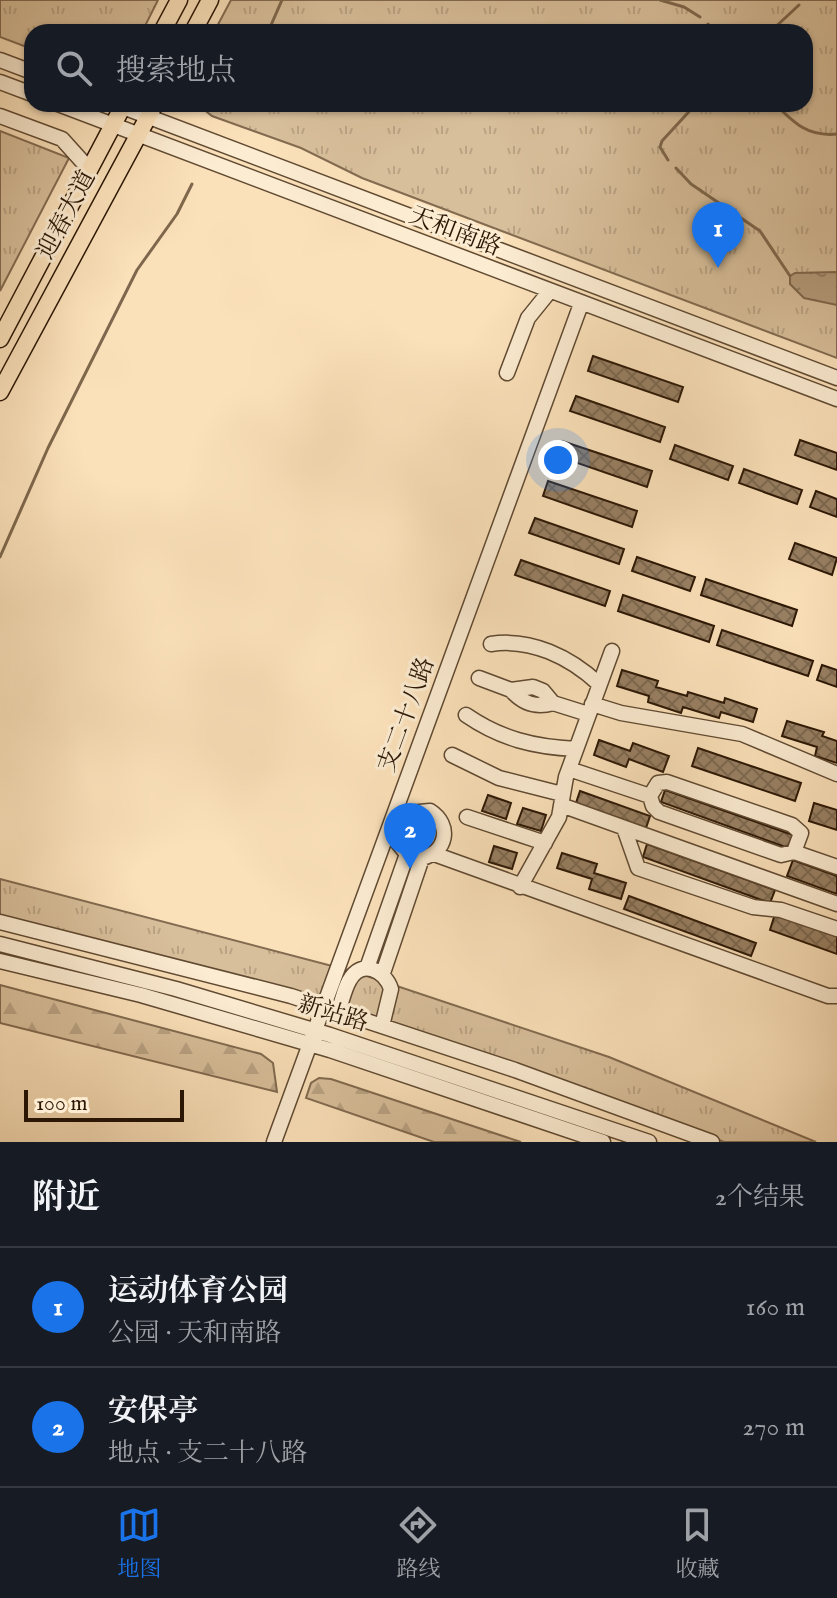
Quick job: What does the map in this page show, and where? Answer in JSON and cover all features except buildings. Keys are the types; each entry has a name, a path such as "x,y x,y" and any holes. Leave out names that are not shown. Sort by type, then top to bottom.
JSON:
{"main road":[{"path":"166,24 179,0"},
{"path":"197,24 210,0"},
{"name":"迎春大道","path":"0,339 118,112"},
{"name":"迎春大道","path":"0,392 151,112"}],"street":[{"path":"0,60 24,69"},
{"path":"0,82 24,91"},
{"name":"天和南路","path":"79,112 837,399"},
{"name":"天和南路","path":"157,112 837,378"},
{"path":"0,116 62,139 89,169"},
{"path":"507,373 528,318 549,292"},
{"name":"支二十八路","path":"274,1142 312,1037 331,1009 581,304"},
{"path":"491,644 523,644 551,652 572,662 599,684"},
{"path":"520,887 545,843 612,651"},
{"path":"479,678 511,690 533,687 543,691 553,703 742,734 837,774"},
{"path":"466,715 490,730 524,744 576,749"},
{"path":"452,755 499,778 561,800 624,828 837,904"},
{"path":"569,769 650,796"},
{"path":"794,852 801,833 792,825 667,782 658,783 650,796 659,812 781,855 794,852 837,867"},
{"path":"467,817 545,843"},
{"path":"624,828 638,868 753,907 781,910 837,929"},
{"path":"331,1009 349,981 367,968 398,879 421,855"},
{"path":"382,1026 391,999 391,989 383,973 421,855"},
{"path":"421,855 828,996 837,996"},
{"path":"398,879 413,884"},
{"path":"384,918 400,924"},
{"path":"0,922 331,1009 712,1142"},
{"name":"新站路","path":"0,944 176,989 603,1142"},
{"name":"新站路","path":"0,961 312,1037 649,1142"},
{"path":"367,968 383,973"}],"green space":[{"path":"0,0 158,0 146,24 24,24 24,46 0,37"},
{"path":"231,0 837,0 837,358 362,178 301,148 207,112 813,112 813,24 218,24"},
{"path":"0,131 69,158 0,291"},
{"path":"0,879 355,972 609,1057 816,1142 724,1142 637,1107 401,1027 0,916"},
{"path":"0,985 261,1054 273,1063 277,1092 0,1023"},
{"path":"319,1078 331,1079 521,1142 434,1142 306,1098 311,1083"}],"water":[{"path":"837,272 837,305 804,298 790,284 790,276 795,273"}],"waterway":[{"path":"272,24 282,0"},
{"path":"660,0 684,7 700,17"},
{"path":"779,24 799,5"},
{"path":"668,160 660,147 662,141 689,112"},
{"path":"783,112 810,131 837,134"},
{"path":"676,168 691,184 760,231 790,276"},
{"path":"0,557 48,448 137,270 177,214 192,184"}],"place":[{"name":"运动体育公园","path":"718,268"},
{"name":"安保亭","path":"410,869"}]}
